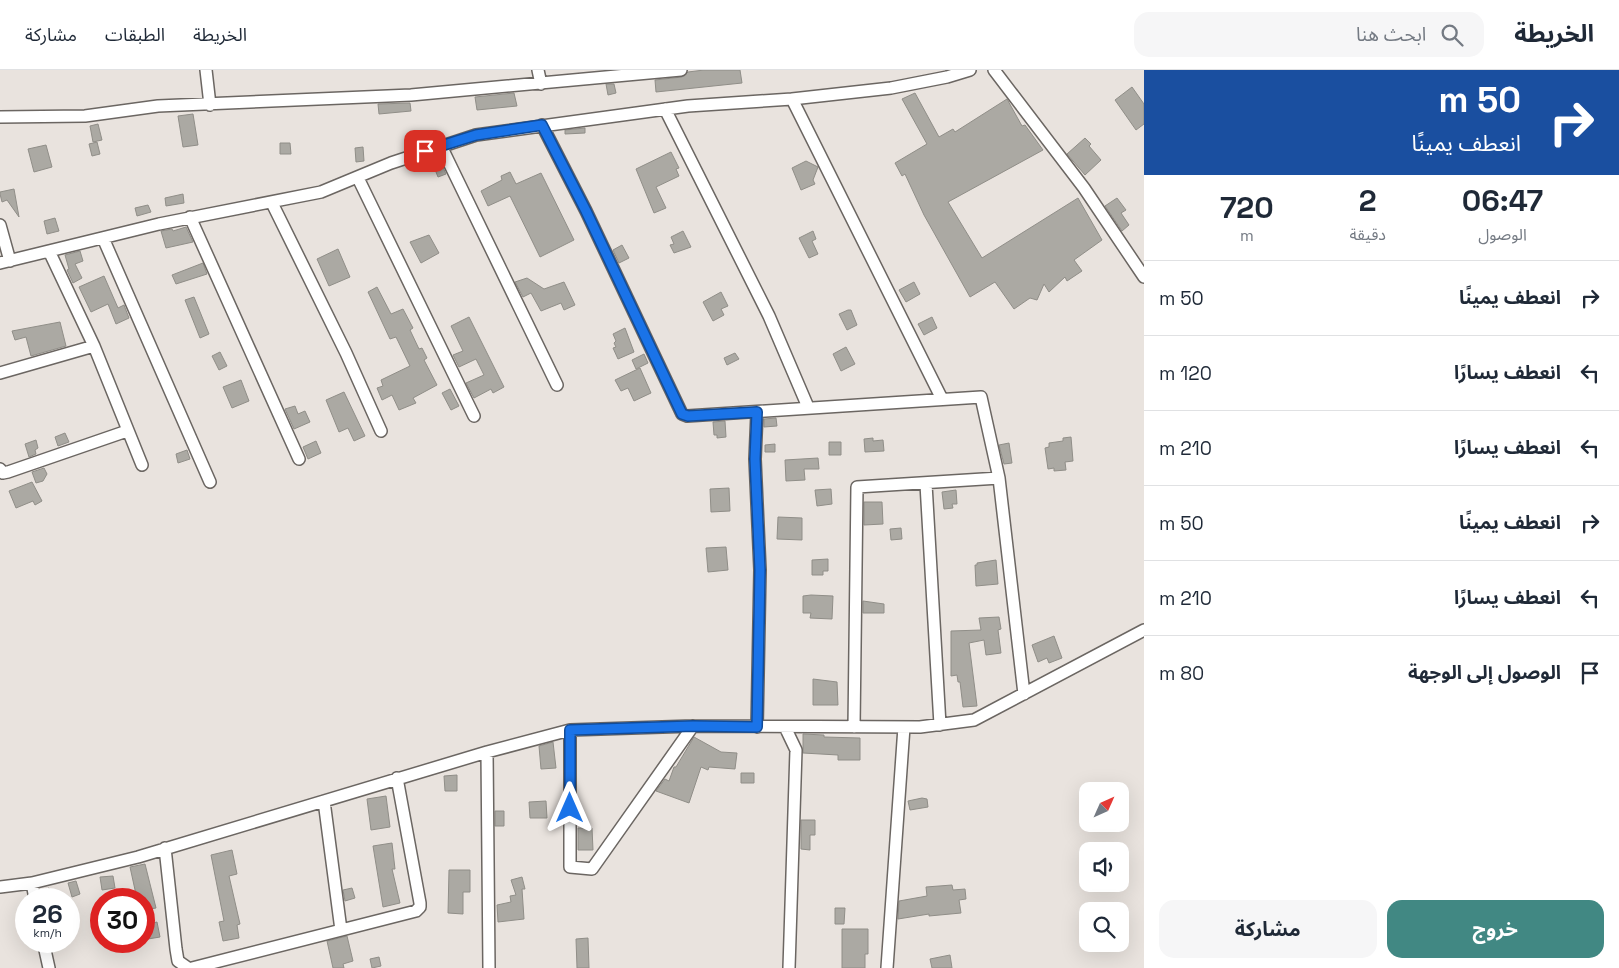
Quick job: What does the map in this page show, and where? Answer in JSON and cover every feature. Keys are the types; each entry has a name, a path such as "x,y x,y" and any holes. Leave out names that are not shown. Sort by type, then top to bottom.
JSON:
{"street":[{"path":"206,70 210,105"},
{"path":"538,70 541,84"},
{"path":"0,117 85,116 158,106 392,96 681,70"},
{"path":"0,225 5,262 190,217 272,203 322,192 391,163 476,135 665,109 792,99 891,88 948,77 970,70"},
{"path":"994,70 1084,188 1144,277"},
{"path":"792,99 942,399"},
{"path":"665,109 769,316 808,407"},
{"path":"542,125 586,211 682,414 688,416 981,397 999,478 1024,694"},
{"path":"441,146 557,385"},
{"path":"358,178 474,416"},
{"path":"272,203 346,353 381,431"},
{"path":"190,217 298,458"},
{"path":"103,238 210,482"},
{"path":"49,251 94,346 142,466"},
{"path":"0,374 94,346"},
{"path":"757,412 755,459 760,570 757,727"},
{"path":"0,469 3,473 8,472 127,431"},
{"path":"854,727 857,487 999,478"},
{"path":"926,484 940,725"},
{"path":"0,887 32,883 165,848 397,778 570,730 693,726 904,727 940,725 974,720 1144,630"},
{"path":"570,730 570,867 592,869 693,726"},
{"path":"785,727 796,750 789,968"},
{"path":"888,968 904,727"},
{"path":"487,752 489,968"},
{"path":"192,968 410,914 420,908 397,778"},
{"path":"324,801 341,930"},
{"path":"165,848 178,961 188,968"},
{"path":"32,883 33,888"},
{"path":"46,953 48,968"}],"building":[{"path":"740,70 742,83 656,92 655,80 682,77 688,72"},
{"path":"606,84 614,84 616,93 608,95"},
{"path":"1132,87 1144,104 1144,124 1136,130 1115,100"},
{"path":"514,93 517,106 477,110 475,97"},
{"path":"915,93 939,137 953,129 955,132 1007,99 1022,126 1025,125 1043,150 948,202 982,258 1078,198 1102,240 1074,260 1082,271 1067,281 1065,277 1049,292 1044,284 1037,300 1030,298 1014,309 995,282 970,297 924,215 905,174 902,176 895,163 927,144 902,99"},
{"path":"410,103 411,111 379,114 378,104"},
{"path":"193,114 198,145 183,147 178,116"},
{"path":"98,124 102,140 93,142 90,126"},
{"path":"585,128 585,133 565,134 565,130"},
{"path":"1085,138 1101,160 1085,175 1067,154"},
{"path":"97,142 100,154 92,156 89,144"},
{"path":"280,143 290,143 291,154 280,154"},
{"path":"46,145 52,167 34,172 28,149"},
{"path":"363,147 364,161 356,162 355,148"},
{"path":"671,152 679,168 676,169 679,176 656,187 666,208 654,213 636,169"},
{"path":"439,159 446,174 438,177 432,162"},
{"path":"806,161 818,167 813,180 815,184 801,190 792,168"},
{"path":"510,172 516,184 541,173 574,240 540,257 510,196 488,206 481,191 502,180 501,176"},
{"path":"14,189 19,217 7,200 2,202 0,194 0,192"},
{"path":"183,194 184,203 166,206 165,198"},
{"path":"1117,198 1126,210 1121,213 1129,225 1122,231 1105,206"},
{"path":"148,205 151,212 137,216 135,208"},
{"path":"55,218 59,231 47,234 44,221"},
{"path":"186,227 193,242 166,248 161,231 172,229 173,231"},
{"path":"683,231 691,247 674,253 670,245 674,244 671,237"},
{"path":"813,231 816,239 812,241 818,254 809,258 799,238"},
{"path":"429,235 439,253 421,263 410,242"},
{"path":"622,245 629,258 619,263 613,250"},
{"path":"338,249 350,277 329,286 317,259"},
{"path":"80,251 83,261 75,264 82,278 73,283 67,270 69,269 65,255"},
{"path":"203,263 207,274 176,284 172,275"},
{"path":"104,276 118,308 124,305 129,318 116,324 108,304 91,312 79,287"},
{"path":"527,278 544,289 564,282 575,305 564,310 561,303 541,311 531,293 523,297 515,282"},
{"path":"914,282 920,294 906,302 899,290"},
{"path":"377,287 391,314 403,309 413,328 410,330 419,349 422,348 427,358 424,360 437,385 413,398 416,403 399,410 392,395 382,400 377,388 383,386 381,380 410,366 396,337 390,339 368,292"},
{"path":"721,292 728,306 721,309 724,315 713,321 703,302"},
{"path":"194,297 209,334 200,338 185,300"},
{"path":"851,310 857,325 847,330 839,314"},
{"path":"469,317 504,387 493,393 491,389 474,398 466,383 484,375 476,359 459,367 453,355 463,351 451,326"},
{"path":"932,317 937,328 924,335 918,324"},
{"path":"60,322 66,346 31,356 26,337 15,340 12,331"},
{"path":"625,328 634,352 618,359 613,348 616,347 614,343 616,341 613,334"},
{"path":"846,347 855,364 841,371 833,354"},
{"path":"220,352 227,366 219,370 212,356"},
{"path":"735,353 739,359 727,365 724,358"},
{"path":"644,354 648,363 636,369 632,360"},
{"path":"640,368 651,393 634,401 628,388 621,391 615,380"},
{"path":"241,380 249,401 232,408 223,387"},
{"path":"450,389 459,406 451,410 442,393"},
{"path":"344,392 365,436 354,441 348,428 339,432 326,400"},
{"path":"295,406 298,414 305,411 310,422 294,429 285,409"},
{"path":"776,418 777,426 764,427 764,419"},
{"path":"725,421 726,437 717,438 717,435 714,435 713,422"},
{"path":"65,433 69,442 58,446 55,437"},
{"path":"1071,437 1073,461 1065,462 1066,470 1054,471 1054,468 1048,469 1045,448 1049,447 1049,443 1063,441 1063,438"},
{"path":"873,438 873,441 883,440 884,451 865,452 864,439"},
{"path":"36,440 38,448 35,450 36,454 29,457 25,444"},
{"path":"316,441 321,453 308,459 303,447"},
{"path":"829,442 841,442 841,455 829,455"},
{"path":"1009,443 1012,463 1004,464 999,445"},
{"path":"775,444 775,452 765,452 765,445"},
{"path":"187,450 190,459 178,463 176,454"},
{"path":"818,458 819,469 804,469 805,480 786,481 785,460"},
{"path":"44,468 47,474 43,481 36,483 32,472"},
{"path":"32,482 42,501 35,505 33,501 16,508 9,491"},
{"path":"729,488 730,511 711,512 710,489"},
{"path":"831,489 832,504 817,506 815,490"},
{"path":"956,490 957,504 952,504 953,508 944,509 942,492"},
{"path":"864,502 882,502 883,524 864,525"},
{"path":"778,517 802,518 802,540 777,539"},
{"path":"901,528 902,539 891,540 890,529"},
{"path":"726,547 728,570 708,572 706,548"},
{"path":"828,559 828,571 823,571 823,575 812,575 812,560"},
{"path":"996,560 998,584 976,586 975,565"},
{"path":"803,596 833,596 832,619 810,618 811,613 803,613"},
{"path":"863,601 884,604 884,613 863,613"},
{"path":"999,617 1001,629 998,630 1001,653 986,655 984,640 969,643 977,706 963,707 960,682 958,682 957,675 951,676 951,631 981,630 979,618"},
{"path":"1054,636 1062,658 1049,663 1047,658 1038,662 1032,645"},
{"path":"813,679 837,682 838,705 813,705"},
{"path":"803,734 824,735 824,737 860,738 860,760 838,760 838,755 803,753"},
{"path":"694,737 721,752 737,753 735,769 709,767 708,770 701,767 689,803 656,791 665,779 669,781 674,767 676,767"},
{"path":"553,742 556,768 541,769 539,746"},
{"path":"741,773 754,773 754,783 741,783"},
{"path":"457,775 457,791 445,791 444,776"},
{"path":"386,796 390,827 371,830 367,799"},
{"path":"922,798 927,799 928,807 910,810 908,801"},
{"path":"546,801 547,818 530,818 529,802"},
{"path":"495,811 504,811 504,826 495,826"},
{"path":"801,820 815,820 815,835 810,835 810,850 801,849"},
{"path":"578,828 592,828 593,850 578,850"},
{"path":"392,843 395,869 392,869 400,903 383,907 373,846"},
{"path":"232,850 237,874 229,876 240,924 237,925 239,938 223,941 219,922 224,921 211,855"},
{"path":"145,864 151,888 135,888 130,867"},
{"path":"449,870 470,870 470,892 463,892 463,914 448,913"},
{"path":"113,876 115,888 102,888 100,877"},
{"path":"522,877 525,889 522,889 524,919 498,922 497,905 511,902 510,896 516,895 511,880"},
{"path":"76,881 78,888 69,888 68,883"},
{"path":"952,885 953,890 965,889 966,899 959,900 961,913 929,916 929,914 898,919 899,901 927,896 926,887"},
{"path":"352,888 355,898 345,901 343,890"},
{"path":"835,908 845,908 844,924 835,924"},
{"path":"155,922 157,922 160,937 155,938"},
{"path":"842,929 868,929 868,954 865,954 865,968 842,968"},
{"path":"347,936 353,961 343,964 344,968 333,968 327,941"},
{"path":"588,938 589,968 577,968 576,939"},
{"path":"950,955 952,968 932,968 930,959"},
{"path":"379,957 381,966 372,968 370,959"}],"route":[{"path":"425,151 476,135 542,125 586,211 678,410 688,416 757,412 755,459 760,570 757,727 609,727 570,730 570,808"}]}
